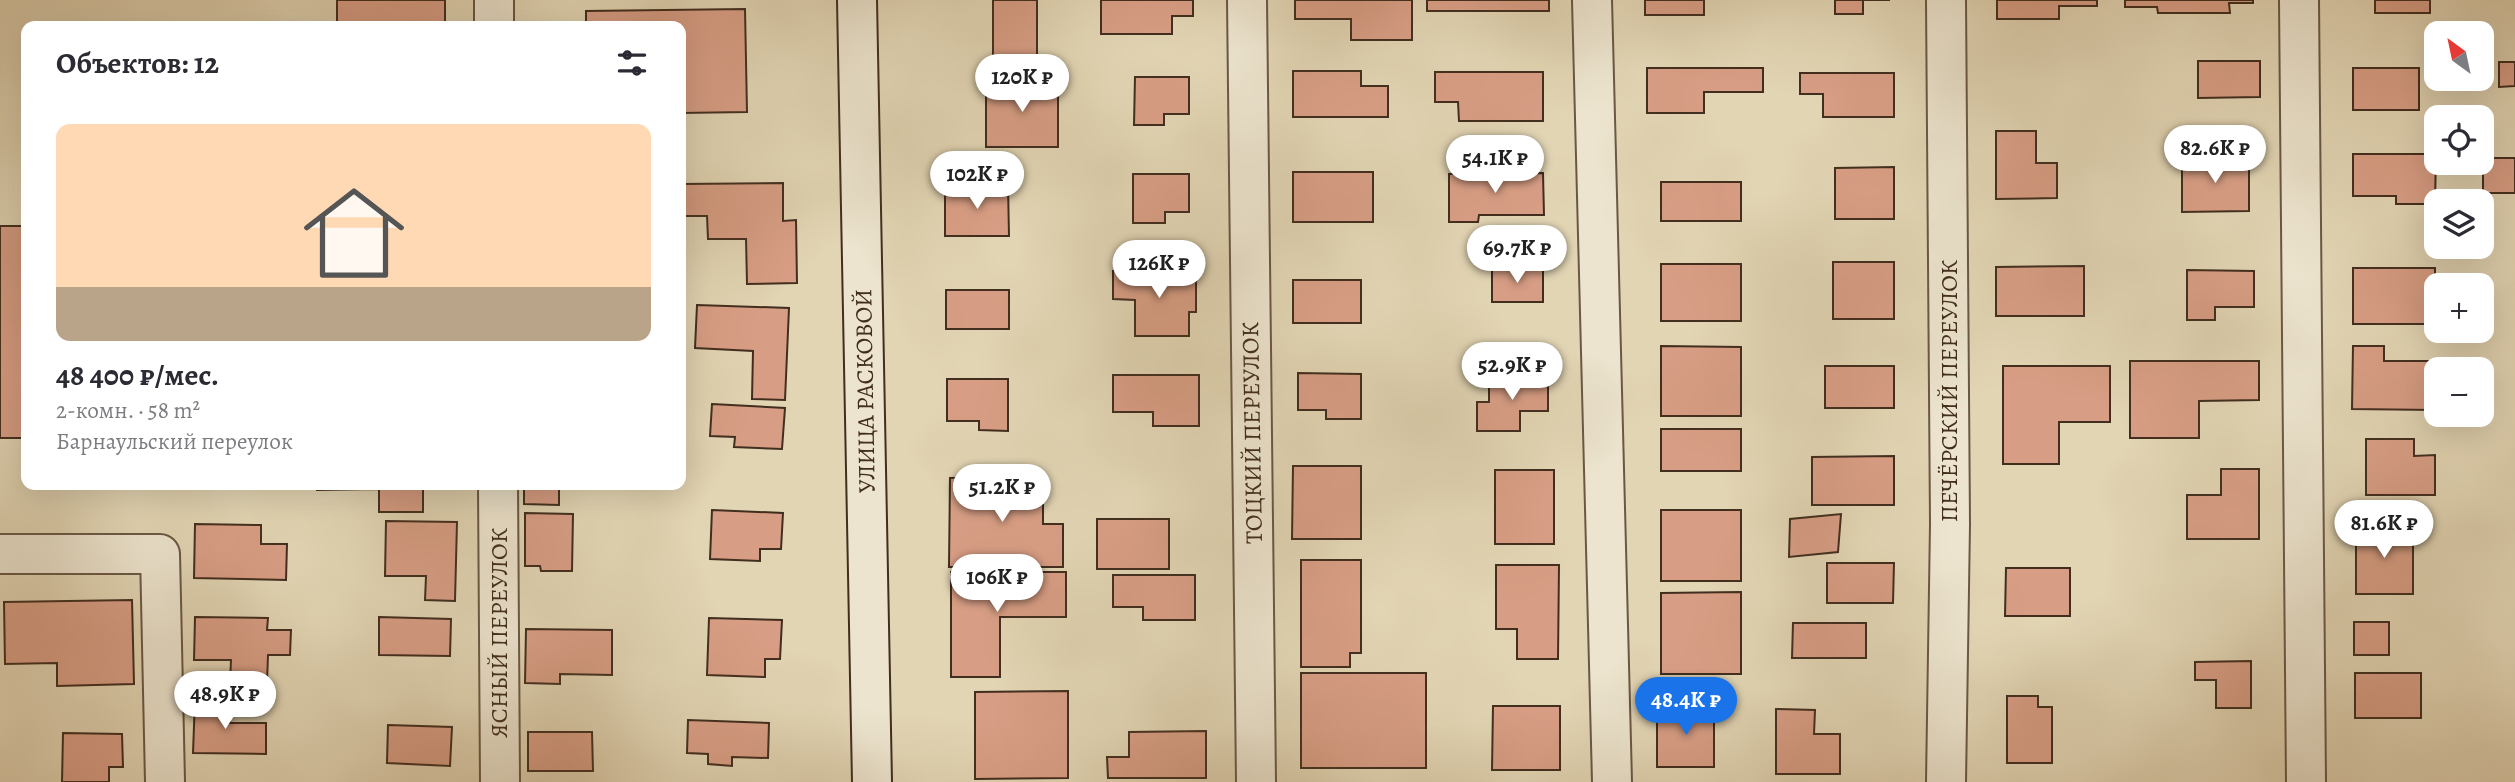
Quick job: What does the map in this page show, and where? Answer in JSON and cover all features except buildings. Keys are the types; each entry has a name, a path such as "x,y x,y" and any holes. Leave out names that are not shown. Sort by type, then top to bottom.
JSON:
{"street":[{"path":"494,0 494,21"},
{"name":"УЛИЦА РАСКОВОЙ","path":"857,0 872,782"},
{"name":"ТОЦКИЙ ПЕРЕУЛОК","path":"1247,0 1256,782"},
{"path":"1592,0 1612,782"},
{"name":"ПЕЧЁРСКИЙ ПЕРЕУЛОК","path":"1946,0 1950,510 1946,782"},
{"path":"2299,0 2306,782"},
{"name":"ЯСНЫЙ ПЕРЕУЛОК","path":"498,490 500,782"},
{"path":"0,554 160,554 164,782"}]}
